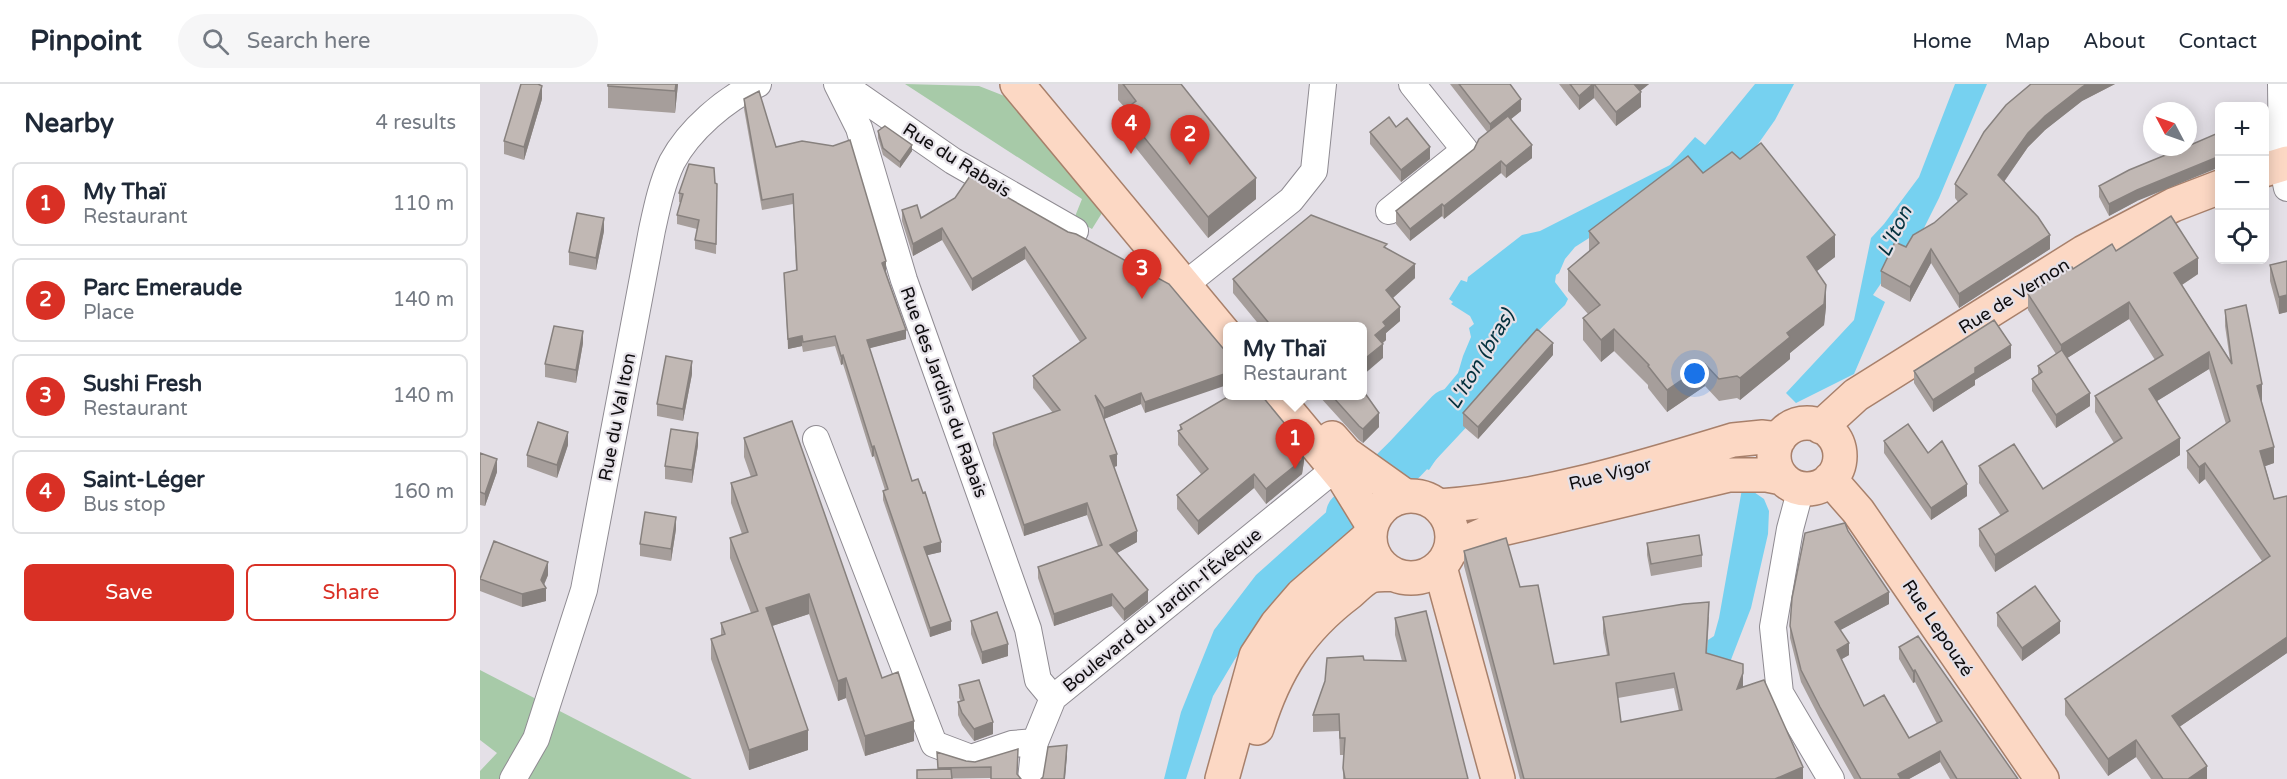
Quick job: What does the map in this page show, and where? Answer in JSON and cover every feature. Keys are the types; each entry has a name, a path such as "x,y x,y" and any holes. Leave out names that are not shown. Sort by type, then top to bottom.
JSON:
{"main road":[{"path":"1017,84 1223,333"},
{"path":"1047,84 1236,322"},
{"name":"Rue de Vernon","path":"1821,427 1856,395 2084,252 2173,205 2215,189"},
{"path":"1279,400 1342,467 1398,492 1423,497 1439,506 1451,526 1445,558 1498,779"},
{"path":"1300,400 1342,467 1370,524 1372,548 1377,559 1394,574"},
{"name":"Rue Vigor","path":"1439,506 1527,495 1758,439 1793,426 1802,424 1821,427"},
{"path":"1758,439 1775,448 1774,459 1777,469 1795,480 1839,461 1839,450 1830,432 1821,427"},
{"name":"Rue Vigor","path":"1445,558 1489,532 1734,474 1795,480"},
{"name":"Rue Lepouzé","path":"1795,480 1858,511 2042,779"},
{"path":"1222,779 1256,656 1277,624 1302,595 1398,492"},
{"path":"1243,779 1268,694 1288,656 1310,628 1334,604 1371,576 1394,574 1410,578 1426,575 1445,558"}],"street":[{"name":"Rue du Val Iton","path":"513,779 536,739 584,590 661,193 673,161 706,120 732,98 758,84"},
{"name":"Rue du Rabais","path":"839,84 953,161 1075,231"},
{"name":"Rue des Jardins du Rabais","path":"839,84 859,128 904,280 1028,628 1038,680 1053,698"},
{"path":"1197,274 1291,200 1314,171 1323,84"},
{"path":"1389,211 1465,150 1412,84"},
{"path":"2280,172 2281,84"},
{"path":"816,439 934,744 971,758 1012,744 1035,742"},
{"name":"Boulevard du Jardin-l'Évêque","path":"1030,779 1035,742 1053,698 1342,467"},
{"path":"1795,480 1790,529 1773,627 1780,693 1831,779"}],"green space":[{"path":"905,84 979,86 1007,97 1025,115 1102,213 1092,229 1074,219 1082,199"},
{"path":"480,670 692,779 480,779 480,771 497,753 480,740"}],"water":[{"path":"1755,84 1794,84 1775,120 1739,171 1650,199 1575,247 1556,275 1555,282 1568,299 1565,305 1492,383 1429,470 1388,453 1393,440 1428,416 1438,397 1458,373 1471,337 1469,328 1474,324 1470,316 1451,304 1453,302 1449,299 1461,280 1467,282 1468,277 1522,235 1540,231 1670,165 1695,137 1705,145"},
{"name":"L'Iton","path":"1955,84 1987,84 1939,198 1907,262 1884,279 1873,295 1885,302 1854,374 1796,403 1786,393 1854,320 1871,238 1919,177"},
{"path":"1742,489 1751,490 1764,499 1769,511 1768,534 1751,608 1720,688 1692,779 1708,640 1714,636 1719,618"},
{"path":"1342,498 1355,530 1278,603 1235,659 1213,696 1186,779 1164,779 1181,712 1214,630 1256,575"}],"building":[{"path":"521,84 542,86 524,147 504,141"},
{"path":"608,84 676,84 675,91 608,86"},
{"path":"1123,84 1181,84 1256,178 1208,217 1123,111 1136,101"},
{"path":"1459,84 1510,84 1521,99 1490,124"},
{"path":"1570,84 1593,84 1579,96"},
{"path":"1594,84 1634,84 1641,92 1616,112"},
{"path":"2031,84 2087,84 2045,116 2028,133 1998,175 2038,217 2050,235 1959,294 1931,249 1910,287 1881,271 1895,242 1906,247 1913,235 1934,223 1967,194 1955,184 1984,132 2006,105"},
{"path":"759,91 776,147 802,141 833,146 850,140 886,261 882,263 906,330 867,340 912,481 918,479 923,493 925,492 941,542 924,547 951,621 930,628 883,491 888,489 835,336 803,342 802,336 788,339 784,273 797,270 793,194 762,200 744,99"},
{"path":"1508,116 1532,145 1506,166 1501,161 1444,206 1442,204 1410,229 1396,211 1474,149 1479,139"},
{"path":"1389,117 1396,127 1407,118 1430,147 1401,170 1370,132"},
{"path":"885,126 912,145 900,162 883,148 878,131"},
{"path":"2215,134 2215,158 2109,204 2099,186 2163,156 2197,156 2197,142"},
{"path":"1761,143 1835,235 1807,257 1826,285 1824,304 1787,333 1790,337 1740,378 1737,376 1719,379 1705,364 1667,390 1649,365 1614,329 1601,340 1583,318 1600,305 1568,269 1599,243 1589,231 1688,156 1703,173 1732,152 1740,159"},
{"path":"689,164 714,168 717,184 716,244 695,240 699,220 677,215 683,194 679,193"},
{"path":"970,176 1068,232 1076,234 1169,284 1223,348 1223,374 1145,402 1141,393 1104,408 1095,395 1117,454 1110,456 1137,531 1110,545 1148,590 1124,609 1112,594 1054,614 1038,567 1102,545 1087,503 1024,525 993,433 1060,410 1033,376 1086,338 1025,247 972,279 942,228 913,244 902,210 917,205 921,218 955,198"},
{"path":"577,213 604,218 596,258 569,252"},
{"path":"1311,215 1387,244 1384,247 1415,264 1386,290 1400,307 1383,322 1386,326 1375,335 1383,344 1367,357 1367,322 1268,322 1233,279"},
{"path":"2171,216 2198,258 2174,273 2232,364 2225,310 2246,305 2262,384 2257,386 2274,447 2260,451 2274,499 2287,496 2287,637 2172,716 2207,766 2188,779 2163,779 2136,740 2108,759 2065,699 2270,556 2205,463 2199,467 2187,451 2230,421 2209,352 2149,389 2180,438 1995,555 1979,529 2008,511 1979,466 2014,444 2043,489 2122,438 2095,396 2163,355 2129,302 2061,345 2028,294 2112,244 2116,251"},
{"path":"2287,261 2287,295 2279,297 2270,265"},
{"path":"1994,320 2011,345 1975,368 1975,373 1933,400 1914,371"},
{"path":"554,326 583,331 576,370 545,364"},
{"path":"1537,329 1553,343 1478,427 1463,413"},
{"path":"2062,350 2090,393 2056,415 2032,379 2042,372 2038,366"},
{"path":"666,356 692,361 683,409 657,404"},
{"path":"1367,396 1379,413 1363,429 1336,400 1367,400"},
{"path":"1223,400 1265,400 1304,447 1302,460 1266,489 1254,474 1198,521 1177,495 1208,469 1178,431 1182,429 1180,425"},
{"path":"792,421 882,678 898,672 914,721 865,736 846,678 838,681 809,594 766,608 808,730 749,750 711,639 725,634 721,623 758,611 730,538 748,532 731,483 757,475 744,438"},
{"path":"538,422 568,432 557,465 527,455"},
{"path":"1908,424 1928,453 1942,441 1967,484 1931,508 1884,441"},
{"path":"671,429 698,433 692,470 665,466"},
{"path":"480,453 497,459 485,494 480,492"},
{"path":"645,512 676,517 671,549 640,544"},
{"path":"1845,523 1889,592 1835,622 1849,643 1837,650 1864,706 1884,695 1909,738 1942,721 1915,670 1913,671 1899,647 1918,636 2018,779 1957,779 1940,751 1898,774 1901,779 1861,779 1801,670 1790,626 1792,598 1805,533"},
{"path":"1699,535 1702,555 1651,564 1647,543"},
{"path":"1506,538 1520,587 1538,585 1554,664 1609,655 1603,617 1709,602 1706,653 1743,664 1743,673 1737,689 1764,680 1803,767 1775,779 1524,779 1464,551","holes":["1674,673 1682,710 1621,722 1616,683"]},
{"path":"494,541 548,562 541,580 546,588 522,594 480,579"},
{"path":"2035,586 2060,621 2022,648 1997,613"},
{"path":"1426,611 1468,779 1345,779 1343,768 1345,738 1340,738 1339,714 1313,715 1325,681 1327,658 1363,656 1364,660 1406,661 1395,618"},
{"path":"997,612 1008,644 982,652 971,621"},
{"path":"979,680 993,722 974,729 962,713 958,702 964,700 959,685"},
{"path":"1067,745 1064,779 1041,779 1048,747"},
{"path":"1018,749 1017,774 1021,779 991,779 991,767 938,768 937,752 975,762"},
{"path":"951,769 952,779 917,779 917,770"}],"waterway":[{"name":"L'Iton (bras)","path":"1349,514 1449,412"}],"place":[{"name":"Saint-Léger","path":"1131,154"},
{"name":"Parc Emeraude","path":"1190,165"},
{"name":"Sushi Fresh","path":"1142,299"},
{"name":"My Thaï","path":"1295,469"}]}
